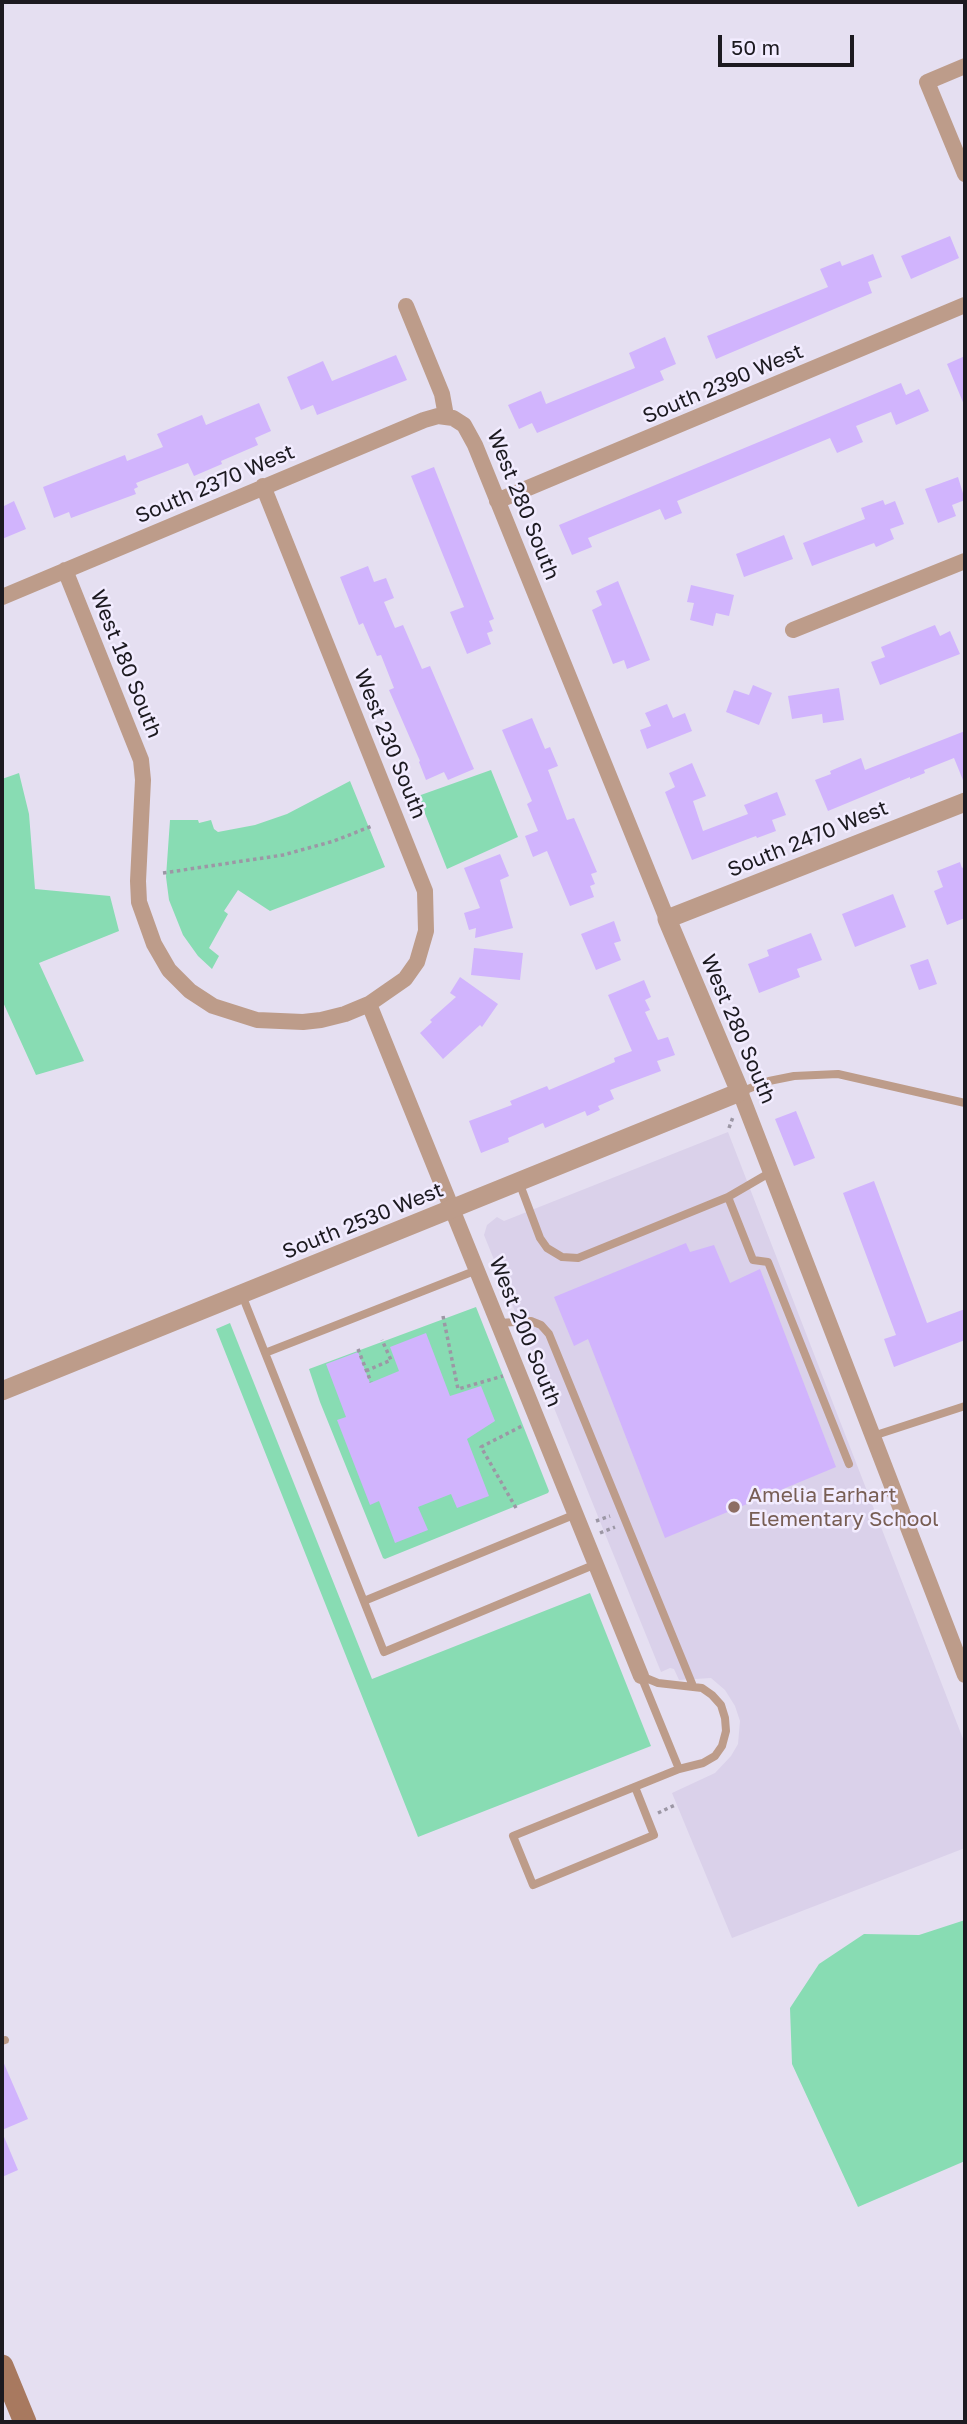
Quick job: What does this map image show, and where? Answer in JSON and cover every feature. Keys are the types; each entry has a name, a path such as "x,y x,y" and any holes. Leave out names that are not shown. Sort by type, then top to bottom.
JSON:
{"main road":[{"path":"2,2366 24,2422"}],"street":[{"path":"965,66 927,82 965,174"},
{"name":"South 2390 West","path":"497,501 965,305"},
{"path":"406,306 442,394 446,416"},
{"name":"West 280 South","path":"446,416 464,425 469,433 740,1092 965,1675"},
{"name":"South 2370 West","path":"2,597 424,420 446,416"},
{"name":"West 230 South","path":"263,486 425,891 426,931 417,962 405,979 369,1004"},
{"path":"793,630 965,561"},
{"name":"West 180 South","path":"65,570 141,760 143,780 139,902 154,944 169,970 190,991 213,1006 257,1020 321,1020 369,1004"},
{"name":"South 2470 West","path":"667,919 965,802"},
{"name":"West 200 South","path":"369,1004 641,1676"},
{"name":"South 2530 West","path":"2,1391 740,1092"}],"lane":[{"path":"740,1092 769,1081 794,1076 838,1074 965,1103"},
{"path":"519,1182 540,1238 547,1248 562,1257 578,1258 728,1197 771,1172"},
{"path":"728,1197 754,1260 768,1262 849,1464"},
{"path":"265,1353 478,1270"},
{"path":"242,1294 384,1652 596,1564"},
{"path":"499,1323 531,1321 541,1325 549,1334 693,1686"},
{"path":"873,1436 965,1406"},
{"path":"364,1601 576,1514"},
{"path":"635,1787 654,1835 533,1885 513,1836 679,1769 703,1763 715,1756 722,1746 726,1731 721,1705 702,1688 657,1684 641,1676"},
{"path":"641,1676 679,1769"}],"path":[{"path":"163,873 284,855 334,841 372,826"},
{"path":"443,1316 458,1389 505,1375"},
{"path":"366,1371 391,1360 382,1340"},
{"path":"358,1349 371,1381"},
{"path":"516,1508 481,1447 525,1425"},
{"path":"600,1533 617,1526"},
{"path":"647,1818 675,1805"}],"shaded area":[{"name":"Amelia Earhart Elementary School","path":"728,1132 965,1744 965,1848 732,1938 672,1793 715,1773 731,1756 738,1744 740,1721 735,1706 725,1690 711,1678 679,1680 674,1669 661,1672 484,1235 487,1225 497,1217 504,1221"}],"green space":[{"path":"491,770 518,837 447,869 418,796"},
{"path":"19,773 29,814 35,889 110,896 119,931 39,963 84,1061 36,1075 2,1000 2,779"},
{"path":"350,781 385,867 270,911 238,890 224,911 228,914 209,948 219,956 212,969 198,956 183,935 169,900 166,877 170,820 198,820 199,823 211,820 218,832 255,825 287,814"},
{"path":"476,1307 549,1491 385,1559 309,1369"},
{"path":"230,1323 372,1679 590,1593 651,1746 418,1837 216,1329"},
{"path":"965,1920 965,2161 858,2207 792,2064 790,2008 819,1964 864,1934 919,1935"}],"building":[{"path":"950,236 959,258 911,279 901,256"},
{"path":"873,254 882,277 868,282 872,293 716,359 707,336 828,287 820,269 840,261 842,266"},
{"path":"665,337 676,364 660,371 664,380 537,433 532,423 519,429 508,405 541,391 546,404 635,368 629,353"},
{"path":"396,355 407,380 317,415 313,405 301,410 287,377 323,361 332,381"},
{"path":"965,356 965,407 947,364"},
{"path":"901,383 906,395 919,389 929,411 896,425 891,412 856,426 863,442 837,453 830,438 677,501 682,513 665,520 660,509 588,538 592,547 572,555 559,525"},
{"path":"259,403 271,431 255,438 258,445 194,476 188,463 136,483 136,494 71,518 69,512 54,518 43,487 125,455 127,461 163,447 157,434 202,415 206,425"},
{"path":"434,467 494,619 489,621 493,631 487,633 491,644 467,654 450,612 464,607 411,476"},
{"path":"958,477 965,500 952,505 956,516 938,523 925,489"},
{"path":"883,500 885,505 895,501 904,524 890,529 894,539 876,547 874,543 812,566 803,543 865,519 861,508"},
{"path":"14,501 26,529 2,539 2,507"},
{"path":"784,535 793,559 744,577 736,554"},
{"path":"368,566 374,582 386,578 394,598 384,602 395,628 403,625 422,669 430,666 474,769 448,780 444,772 426,780 389,690 394,688 381,655 377,656 363,623 359,625 340,577"},
{"path":"618,581 650,660 627,669 624,660 613,664 592,610 602,605 596,591"},
{"path":"691,585 734,595 729,616 716,613 713,626 690,620 694,603 687,602"},
{"path":"935,625 940,636 950,631 960,654 880,685 871,662 885,657 881,647"},
{"path":"753,685 772,693 759,725 726,712 734,690 749,695"},
{"path":"839,688 844,720 823,723 822,714 792,719 788,696"},
{"path":"667,704 673,718 685,713 692,731 647,749 640,730 651,726 645,713"},
{"path":"532,718 545,749 550,747 558,766 548,770 567,820 574,818 597,872 591,874 595,884 590,886 594,897 570,906 547,851 533,857 525,836 538,831 527,804 532,801 502,730"},
{"path":"965,731 965,785 954,758 924,770 925,773 828,811 815,780 831,774 830,771 861,758 865,770"},
{"path":"692,763 706,796 693,801 703,831 748,814 744,805 777,792 786,815 772,820 776,831 692,860 665,792 675,787 669,773"},
{"path":"500,854 509,876 500,880 513,928 475,938 476,928 469,930 464,913 480,908 464,868"},
{"path":"960,862 962,868 965,866 965,918 947,925 934,891 943,887 937,871"},
{"path":"893,894 906,927 855,947 842,914"},
{"path":"614,921 621,941 614,943 621,960 596,970 581,934"},
{"path":"811,933 822,960 797,969 800,977 759,993 748,964 769,956 767,950"},
{"path":"474,948 523,953 520,980 471,975"},
{"path":"928,959 937,984 919,990 910,965"},
{"path":"460,977 498,1004 482,1027 480,1025 443,1059 420,1033 432,1022 430,1020 456,997 450,993"},
{"path":"644,980 651,997 645,1000 650,1010 645,1012 658,1040 668,1037 675,1055 657,1061 661,1071 610,1090 614,1099 598,1106 600,1110 587,1116 585,1111 545,1128 543,1123 508,1138 509,1142 481,1153 469,1121 512,1105 510,1101 547,1086 549,1090 615,1062 614,1058 632,1051 608,995"},
{"path":"796,1111 815,1158 794,1166 775,1119"},
{"path":"874,1181 927,1323 965,1309 965,1340 894,1367 884,1339 896,1335 843,1193"},
{"name":"Amelia Earhart Elementary School","path":"686,1243 690,1252 714,1245 730,1283 760,1269 836,1467 665,1538 588,1339 574,1346 554,1297"},
{"path":"426,1333 450,1396 481,1386 495,1421 467,1439 489,1496 457,1508 451,1494 418,1507 428,1530 395,1543 379,1501 370,1505 337,1420 346,1417 326,1364 358,1352 370,1383 399,1371 390,1347"},
{"path":"2,2059 28,2119 2,2130"},
{"path":"2,2132 18,2170 2,2177"}],"place":[{"name":"Amelia Earhart Elementary School","path":"734,1507"}]}
